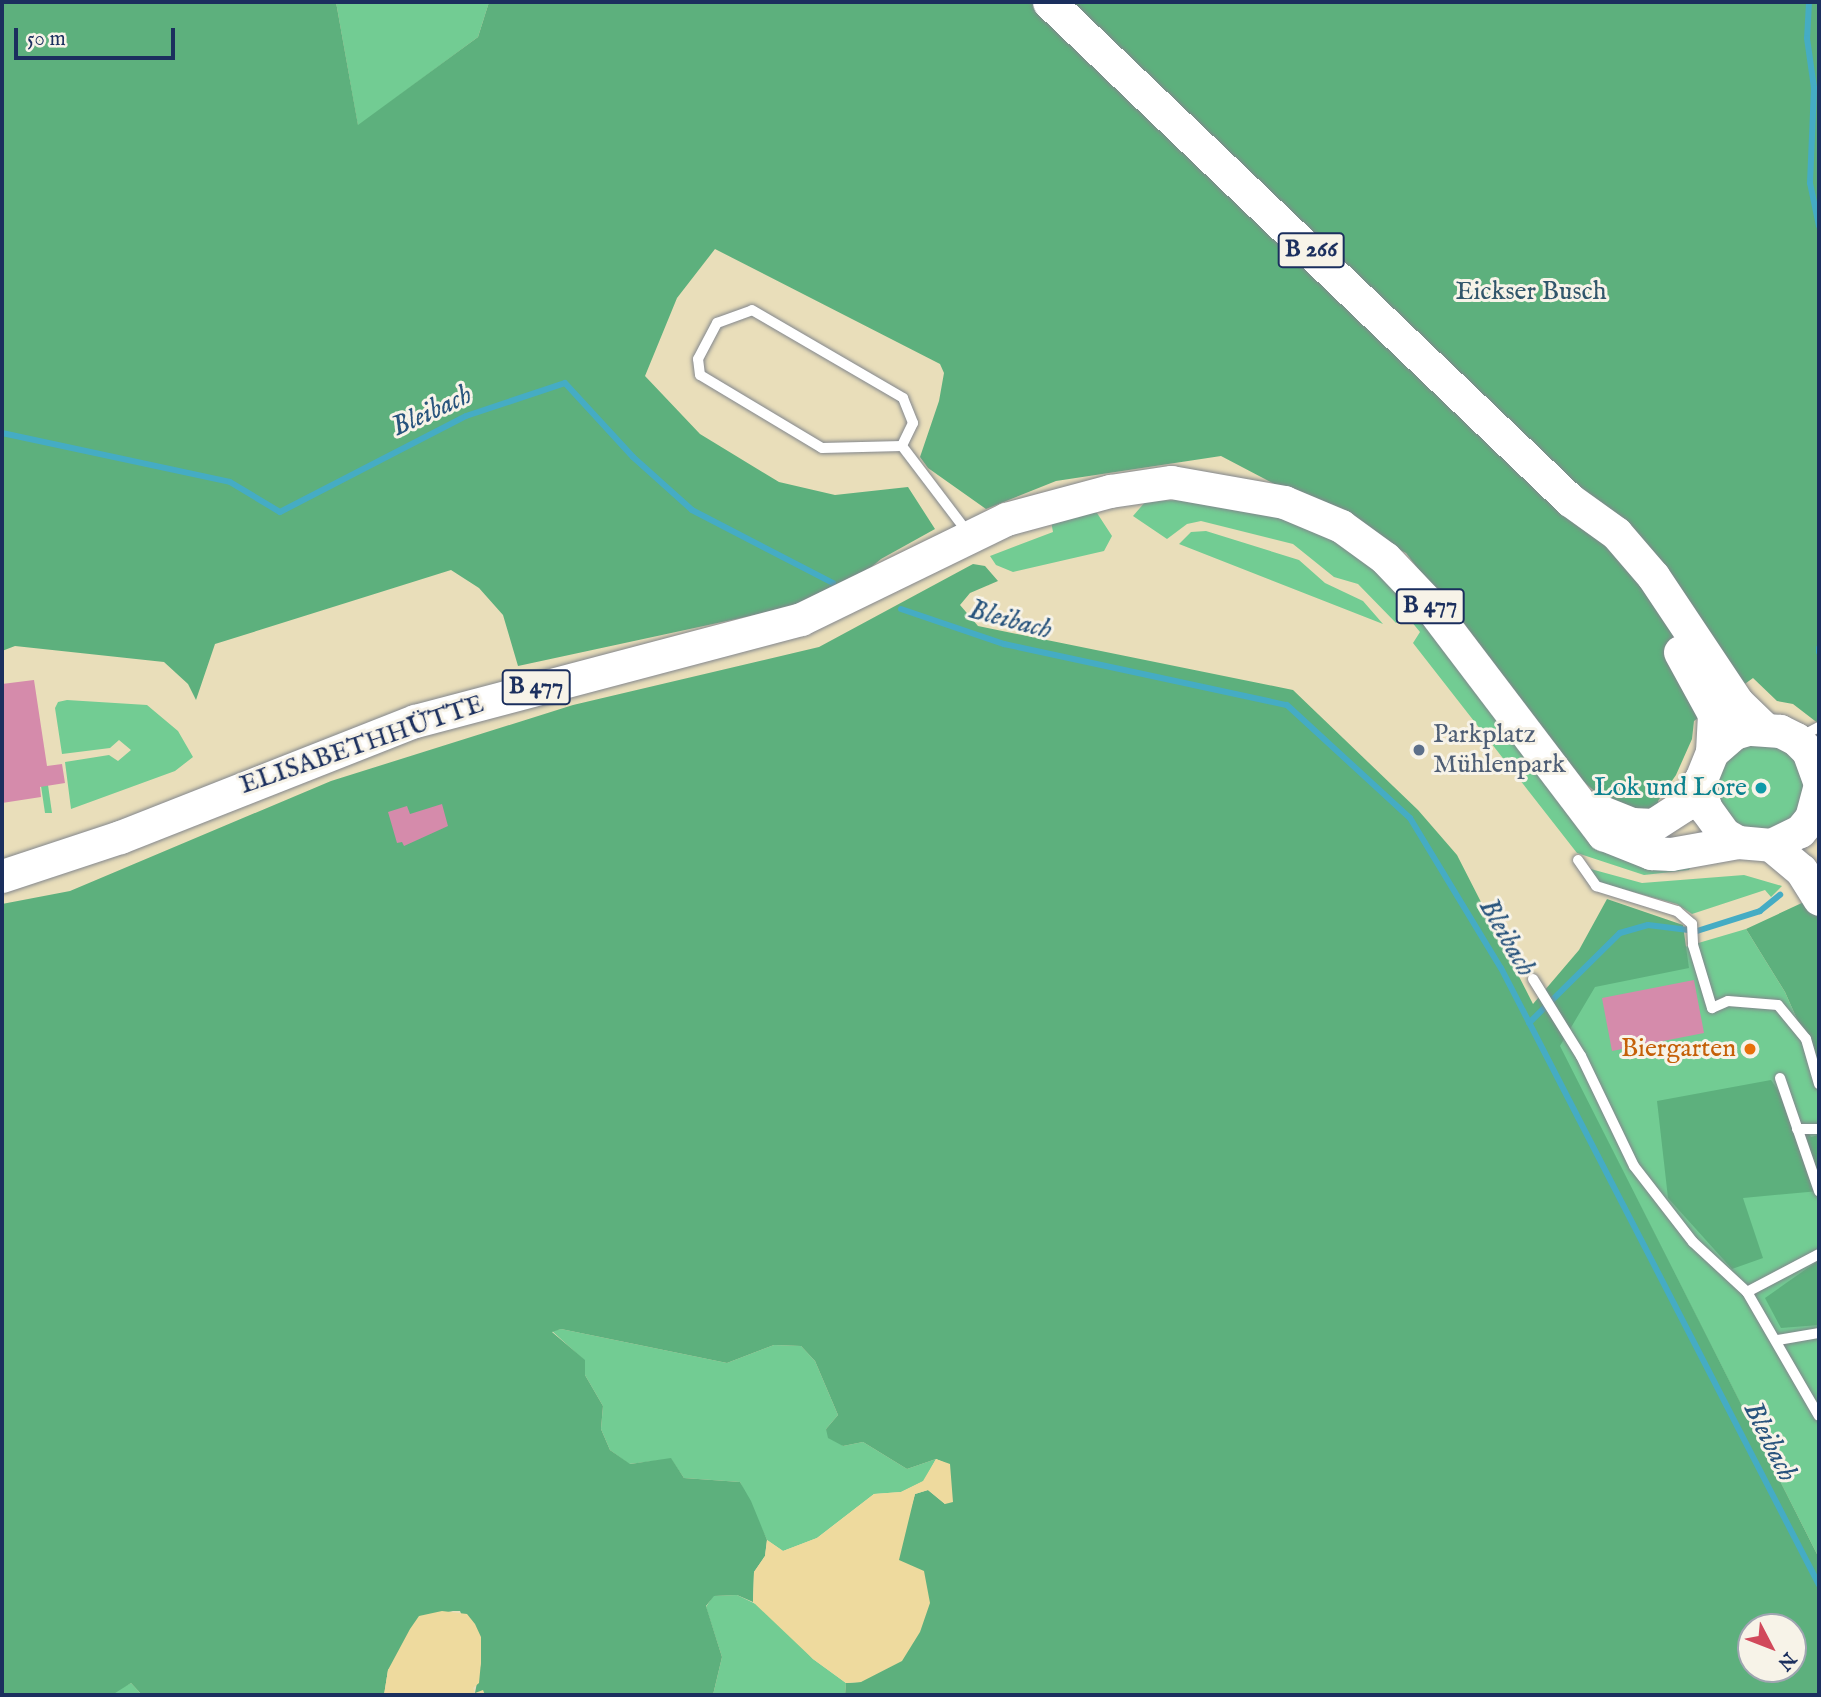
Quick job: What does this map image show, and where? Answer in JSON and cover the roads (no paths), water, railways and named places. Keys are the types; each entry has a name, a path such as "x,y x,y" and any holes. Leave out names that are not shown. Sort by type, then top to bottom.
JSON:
{"main road":[{"name":"B 266","path":"1049,2 1570,500 1615,533 1653,576 1737,702 1763,727"},
{"name":"ELISABETHHÜTTE","path":"2,876 120,837 415,721 801,620 862,592 970,535 1049,506 1110,491 1171,482 1284,502 1341,526 1385,558 1426,601 1575,796"},
{"name":"B 266","path":"1570,500 1637,588 1698,680 1714,714 1707,765"},
{"path":"1763,727 1807,733 1817,794 1800,831 1771,845 1738,842 1713,823 1706,810 1707,765 1734,733 1763,727"},
{"name":"B 477","path":"1575,796 1610,817 1653,825 1684,805 1707,765"},
{"name":"B 477","path":"1575,796 1602,834 1651,853 1671,854 1738,842"},
{"path":"1771,845 1801,870 1819,899"}],"lane":[{"path":"752,310 903,398 913,423 902,446 822,449 700,375 698,359 717,323 752,310"},
{"path":"902,446 920,476 970,535"},
{"path":"1578,860 1595,886 1677,911 1692,924 1693,945 1712,1008 1728,1001 1778,1005 1806,1040 1819,1084"},
{"path":"1533,979 1558,1017 1634,1167 1693,1242 1747,1292 1778,1340 1819,1416"},
{"path":"1780,1078 1819,1191"},
{"path":"1797,1129 1819,1129"},
{"path":"1747,1292 1819,1254"},
{"path":"1778,1340 1819,1333"}],"waterway":[{"path":"1809,2 1807,38 1814,88 1810,183 1819,226"},
{"name":"Bleibach","path":"2,433 230,482 280,512 466,416 565,383 633,457 692,510 833,583"},
{"name":"Bleibach","path":"901,609 1004,644 1287,705 1410,818 1501,968 1819,1585"},
{"path":"1529,1023 1620,933 1648,925 1697,931 1760,911 1780,895"}],"place":[{"name":"Parkplatz Mühlenpark","path":"1419,750"},
{"name":"Lok und Lore","path":"1761,788"},
{"name":"Biergarten","path":"1750,1049"}],"park label":[{"name":"Eickser Busch","path":"1531,292"}]}
